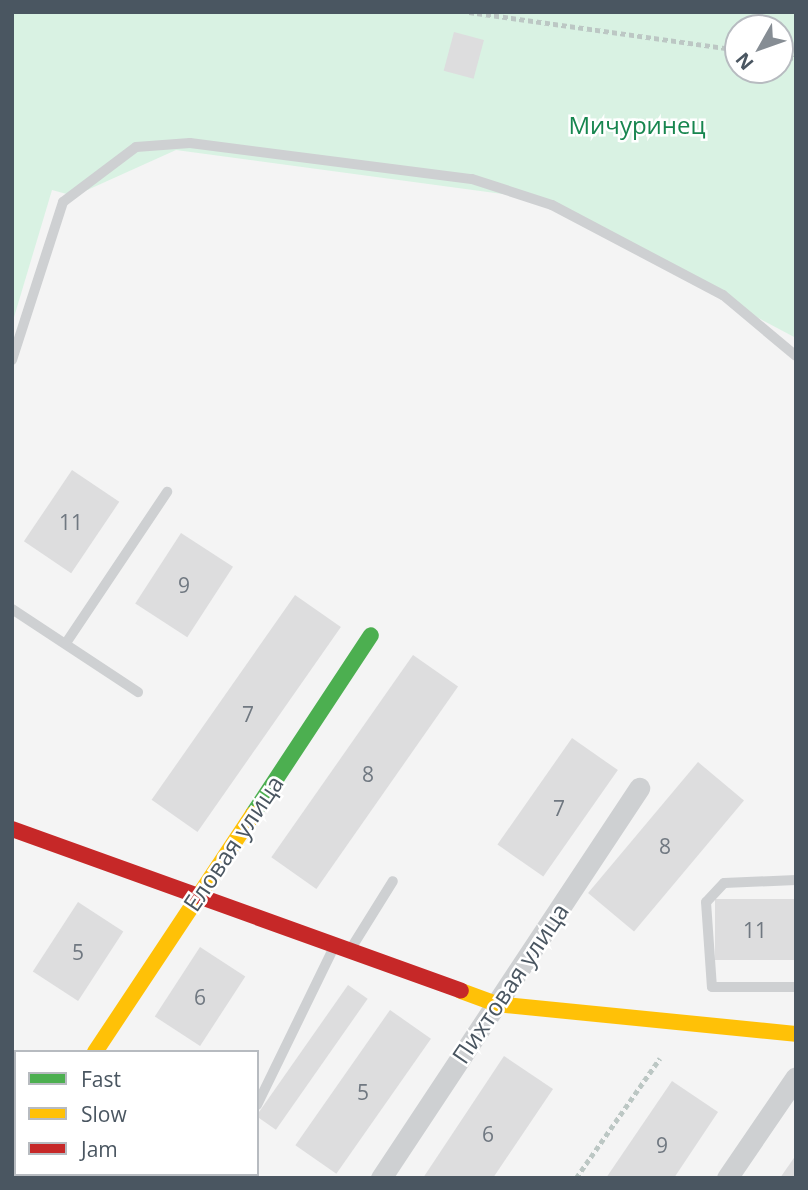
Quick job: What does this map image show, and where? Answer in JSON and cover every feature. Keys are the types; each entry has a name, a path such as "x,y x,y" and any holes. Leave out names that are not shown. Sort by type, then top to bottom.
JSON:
{"street":[{"name":"Еловая улица","path":"96,1050 371,635"},
{"name":"Пихтовая улица","path":"380,1178 639,788"},
{"path":"12,829 496,1004 796,1034"},
{"path":"727,1178 796,1077"}],"lane":[{"path":"12,360 63,202 136,146 190,143 472,179 552,205 723,295 796,356"},
{"path":"66,643 167,492"},
{"path":"12,609 138,692"},
{"path":"796,880 724,883 706,902 712,987 796,987"},
{"path":"259,1101 342,948 394,881"}],"path":[{"path":"469,12 724,48"},
{"path":"576,1178 660,1058"}],"green space":[{"name":"Мичуринец","path":"12,12 796,12 796,338 533,198 176,150 74,196 52,190 12,324"}],"building":[{"path":"454,32 484,40 474,79 444,71"},
{"path":"72,470 119,502 71,573 24,541"},
{"path":"181,533 233,567 187,637 135,603"},
{"path":"295,595 341,627 197,832 152,800"},
{"path":"413,655 458,687 316,889 271,857"},
{"path":"572,738 618,770 543,877 497,844"},
{"path":"698,762 744,801 634,932 588,893"},
{"path":"715,899 796,899 796,960 715,960"},
{"path":"78,902 123,931 78,1001 33,972"},
{"path":"200,947 245,976 200,1046 155,1017"},
{"path":"348,985 368,999 276,1130 259,1118 259,1112"},
{"path":"390,1010 431,1039 336,1174 295,1145"},
{"path":"504,1056 553,1089 493,1178 423,1178"},
{"path":"672,1081 718,1112 674,1178 606,1178"},
{"path":"796,1155 796,1178 780,1178"},
{"path":"53,1176 108,1176 108,1178"}],"traffic: fast":[{"path":"253,814 371,635"}],"traffic: slow":[{"path":"96,1050 253,814"},
{"path":"461,991 496,1004 796,1034"}],"traffic: jam":[{"path":"12,829 461,991"}]}
